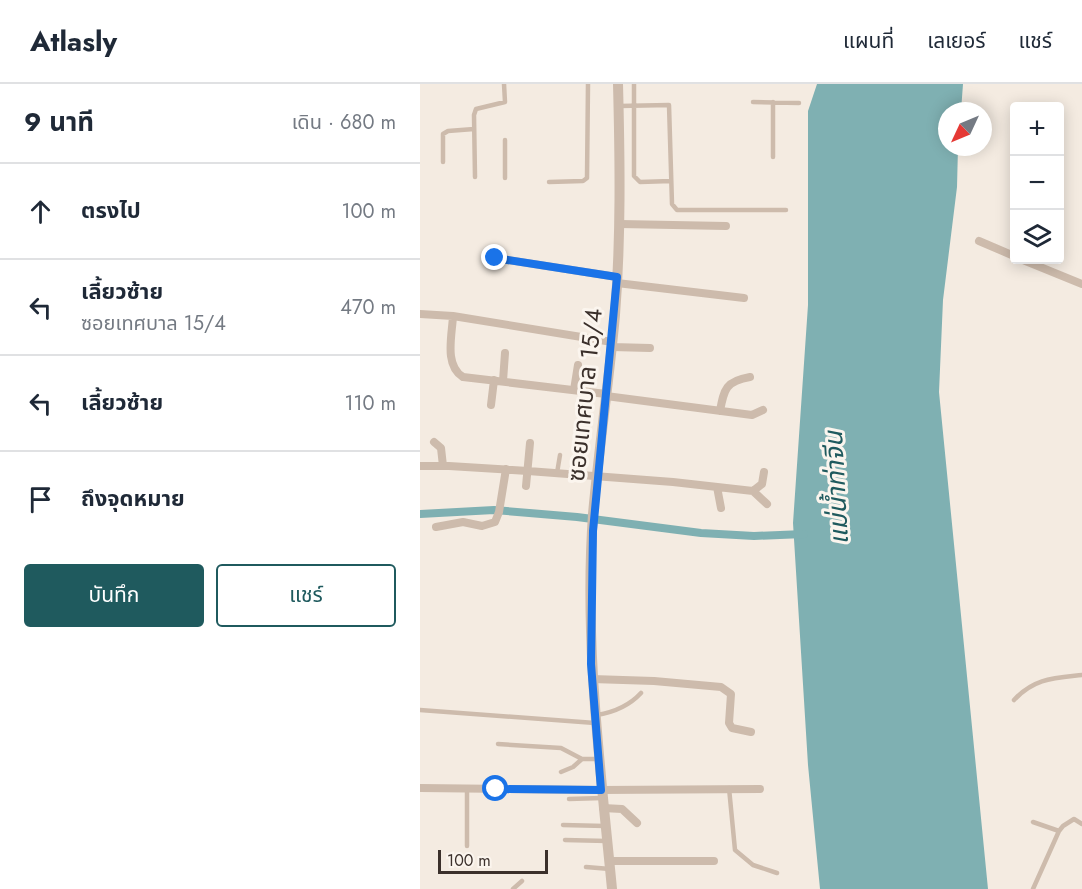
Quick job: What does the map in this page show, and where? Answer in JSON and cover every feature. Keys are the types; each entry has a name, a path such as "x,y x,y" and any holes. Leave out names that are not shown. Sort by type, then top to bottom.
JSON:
{"street":[{"name":"ซอยเทศบาล 15/4","path":"612,889 592,679 593,531 617,280 620,224 618,84"},
{"path":"620,224 726,226"},
{"path":"979,241 1010,254"},
{"path":"495,258 617,280 744,298"},
{"path":"1033,264 1082,284"},
{"path":"420,314 453,316 612,345 650,348"},
{"path":"453,316 451,354 455,370 463,377 752,415 763,410"},
{"path":"491,405 505,353"},
{"path":"574,390 578,364"},
{"path":"720,411 726,388 736,381 750,377"},
{"path":"435,442 441,448 443,466"},
{"path":"526,486 530,443"},
{"path":"420,466 557,473 717,487 753,491 766,504"},
{"path":"436,527 463,522 482,526 495,522 499,514 506,470"},
{"path":"753,491 762,484 764,472"},
{"path":"717,487 721,508"},
{"path":"592,679 654,681 721,687 731,694 729,723 732,728 751,732"},
{"path":"420,788 467,789 602,799 729,789 760,789"},
{"path":"602,799 621,809 637,823"},
{"path":"610,865 714,861"}],"lane":[{"path":"504,84 505,109"},
{"path":"549,182 583,181 587,178 588,84"},
{"path":"634,84 634,176 640,182 671,182"},
{"path":"475,177 474,115 476,109 505,102"},
{"path":"753,102 799,103"},
{"path":"773,102 773,157"},
{"path":"669,105 672,204 677,210 786,210"},
{"path":"619,106 676,105"},
{"path":"443,162 443,134 448,131 474,129"},
{"path":"505,140 505,178"},
{"path":"557,473 560,455"},
{"path":"1014,700 1030,685 1041,681 1082,675"},
{"path":"420,710 595,719 622,708 641,693"},
{"path":"498,744 561,748 582,759 598,759"},
{"path":"561,772 573,767 582,759"},
{"path":"467,789 467,846"},
{"path":"729,789 735,850 753,865 777,873"},
{"path":"569,799 602,799"},
{"path":"1033,889 1059,831 1070,820 1077,820 1082,824"},
{"path":"1033,822 1059,831"},
{"path":"563,825 605,826"},
{"path":"565,840 607,841"},
{"path":"586,867 610,865"},
{"path":"513,889 522,880"}],"water":[{"name":"แม่น้ำท่าจีน","path":"817,84 963,84 962,102 938,102 938,156 958,156 957,187 943,300 939,392 988,889 820,889 808,765 793,523 808,305 808,111"}],"waterway":[{"path":"420,514 494,510 577,517 701,533 754,536 804,534"}],"route":[{"path":"495,258 617,277 593,531 591,664 601,790 496,789"}]}
